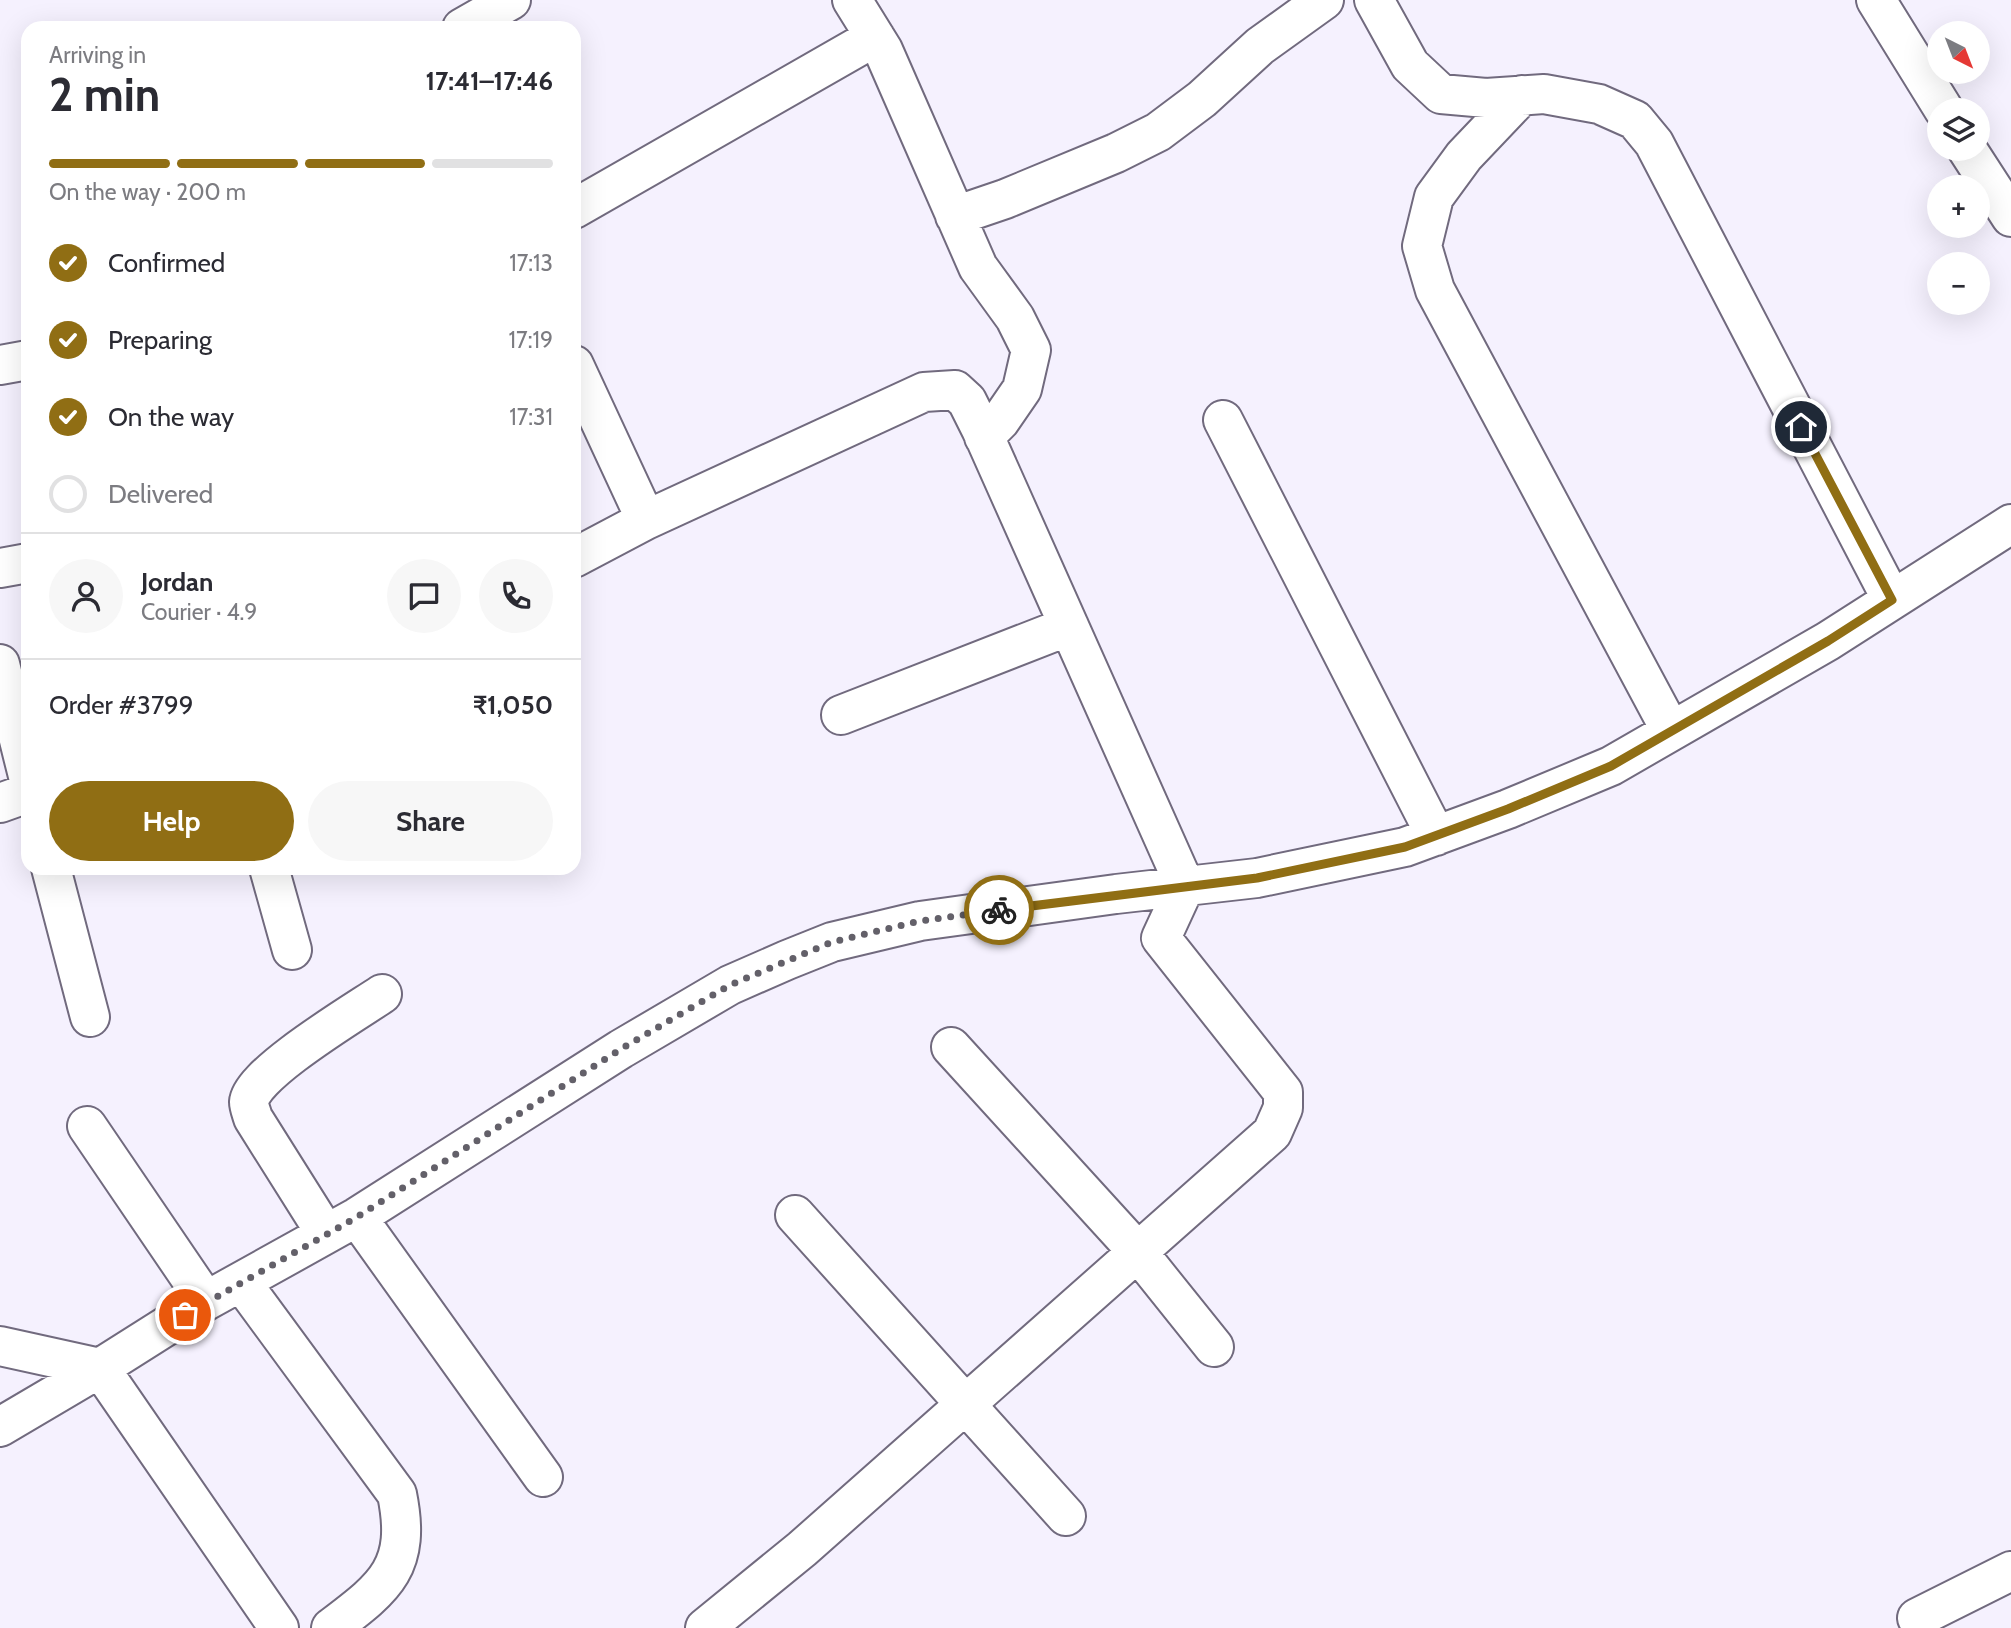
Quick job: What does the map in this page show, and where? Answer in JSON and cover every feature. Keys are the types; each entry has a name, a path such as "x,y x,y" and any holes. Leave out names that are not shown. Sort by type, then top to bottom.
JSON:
{"street":[{"path":"475,21 511,0"},
{"path":"852,0 883,50 978,267 1015,318 1031,350 1022,389 1000,421 984,437"},
{"path":"955,216 1018,194 1116,153 1158,132 1202,99 1260,46 1324,0"},
{"path":"1374,0 1410,65 1441,94 1486,98 1544,94 1599,104 1635,120 1654,143 1892,600"},
{"path":"1876,0 1937,98"},
{"path":"581,205 875,37"},
{"path":"1522,95 1464,156 1434,197 1422,246 1435,290 1671,731"},
{"path":"1975,161 2011,217"},
{"path":"0,365 21,361"},
{"path":"581,380 646,520"},
{"path":"581,554 646,520 924,391 955,390 967,401 984,437 1185,886 1161,938 1283,1092 1283,1108 1272,1133 802,1549 705,1628"},
{"path":"1223,420 1436,836"},
{"path":"0,1427 206,1301 341,1226 621,1049 730,985 832,942 920,921 1257,878 1405,847 1436,836 1611,766 1828,641 2011,524"},
{"path":"0,568 21,564"},
{"path":"841,715 1069,626"},
{"path":"0,664 21,748"},
{"path":"0,803 21,796"},
{"path":"53,875 90,1017"},
{"path":"271,875 292,950"},
{"path":"382,994 271,1070 256,1087 249,1102 253,1118 543,1477"},
{"path":"951,1047 1137,1251 1214,1348"},
{"path":"87,1126 206,1301"},
{"path":"795,1215 1066,1516"},
{"path":"242,1283 397,1494 403,1521 399,1554 387,1579 370,1598 331,1628"},
{"path":"0,1346 100,1368 279,1628"},
{"path":"1917,1618 2011,1571"}],"way so far":[{"path":"185,1315 357,1217 621,1049 730,985 832,942 920,921 999,910"}],"route":[{"path":"999,910 1257,878 1405,847 1508,809 1611,766 1828,641 1892,600 1801,427"}]}
